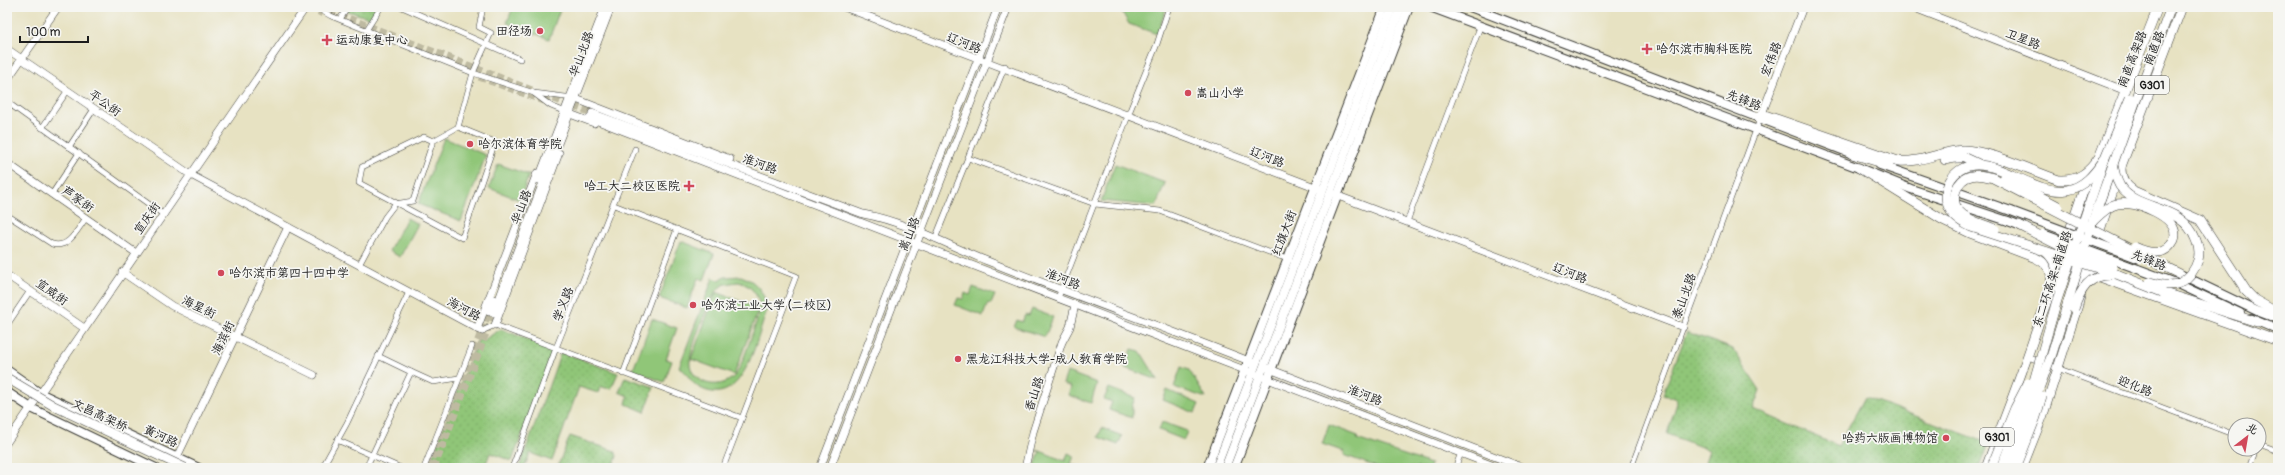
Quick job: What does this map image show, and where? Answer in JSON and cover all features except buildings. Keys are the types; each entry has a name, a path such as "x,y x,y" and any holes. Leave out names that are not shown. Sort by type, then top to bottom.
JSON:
{"highway":[{"path":"2115,132 2119,113 2159,7"},
{"name":"南直路","path":"2102,158 2131,96 2159,7"},
{"name":"南直高架路","path":"2131,96 2165,7"},
{"name":"南直高架路","path":"2131,96 2171,7"},
{"path":"2125,134 2142,102 2179,7"},
{"name":"南直路","path":"2117,164 2182,7"},
{"name":"东二环高架-南直路","path":"2001,468 2042,353 2057,300 2102,158 2131,96"},
{"name":"东二环高架-南直路","path":"2009,468 2052,354 2093,220 2117,164 2125,134 2131,96"},
{"path":"1761,117 1898,161 1916,161 1952,151 1974,151 2059,180 2068,181 2085,174 2102,158"},
{"path":"1852,154 1904,168 1964,157 1978,158 2050,183 2075,187"},
{"path":"1964,157 2142,250 2152,253 2165,251 2171,245 2175,237 2174,226 2169,220 2131,204 2115,204 2104,210 2093,220"},
{"path":"2102,158 2087,181 2075,187 2060,191 1991,167 1971,165 1957,172 1951,178 1948,185 1946,199 1951,212 1956,218 1971,226 2116,278 2257,322"},
{"path":"2054,267 2083,192 2102,158"},
{"path":"2117,164 2119,185 2126,193 2186,218 2200,228 2226,268 2247,292 2259,302 2278,313"},
{"path":"2117,164 2127,186 2200,220 2247,292"},
{"name":"G301","path":"2076,307 2117,164"},
{"path":"1859,168 1943,220 1970,233 2036,258 2054,267 2116,278"},
{"path":"2057,300 2059,278 2056,266 2043,249 1970,219 1958,211 1954,195 1959,183 1963,179 1970,176 1981,175 1992,178 2140,257 2180,274"},
{"path":"2019,224 2064,248 2157,284 2167,286 2184,281 2192,274 2199,257 2199,248 2194,235 2181,220 2170,212"},
{"name":"G301","path":"1986,468 2028,357 2048,296 2054,267"},
{"path":"2059,365 2081,291 2092,278 2106,274 2278,341"},
{"path":"2259,302 2278,310"},
{"path":"1991,468 2015,408 2042,353"},
{"path":"2016,468 2036,417 2052,354"},
{"name":"G301","path":"2022,468 2043,415 2059,365"},
{"name":"文昌高架桥","path":"7,378 54,406 185,468"},
{"name":"文昌高架桥","path":"7,385 51,411 171,468"}],"main road":[{"path":"7,80 58,7"},
{"path":"296,7 304,9"},
{"name":"华山北路","path":"573,98 605,7"},
{"name":"华山北路","path":"568,110 611,7"},
{"name":"辽河路","path":"844,7 1684,326"},
{"name":"辽河路","path":"854,7 979,58"},
{"name":"嵩山路","path":"820,468 998,7"},
{"name":"嵩山路","path":"830,468 1008,7"},
{"name":"红旗大街","path":"1225,468 1256,375 1315,186 1385,7"},
{"name":"红旗大街","path":"1330,192 1393,7"},
{"name":"红旗大街","path":"1291,260 1330,192 1401,7"},
{"name":"红旗大街","path":"1234,468 1259,365 1330,192 1409,7"},
{"name":"先锋路","path":"1430,7 1859,168 1911,189 2008,220 2176,283 2257,322 2278,330"},
{"name":"先锋路","path":"1470,7 1761,117 1899,174 2011,211 2140,257"},
{"name":"宏伟路","path":"1761,117 1803,7"},
{"name":"卫星路","path":"1912,7 2131,96"},
{"name":"宣庆街","path":"7,442 122,272 164,215 304,9"},
{"name":"平公街","path":"7,49 191,175"},
{"path":"573,98 762,172 801,191"},
{"path":"552,140 568,110 757,187 798,199"},
{"name":"华山路","path":"552,140 492,313 545,175 564,131 568,110"},
{"name":"淮河路","path":"1499,468 1058,298 908,242 591,116 912,230 1061,290 1524,468"},
{"path":"495,326 554,168 564,131"},
{"name":"华山路","path":"479,330 542,158 552,140"},
{"name":"芦家街","path":"7,163 136,253"},
{"name":"海河路","path":"191,175 479,330"},
{"name":"辽河路","path":"1330,192 1408,219 1684,326"},
{"name":"海滨街","path":"177,457 288,227"},
{"name":"海星街","path":"122,272 172,306 314,375"},
{"name":"先锋路","path":"2180,274 2257,311 2278,319"},
{"name":"宣威街","path":"7,275 84,328"},
{"name":"香山路","path":"1025,468 1033,432 1062,342 1070,327 1075,305"},
{"name":"黄河路","path":"7,370 40,393 199,468"},
{"name":"红旗大街","path":"1207,468 1256,375"},
{"name":"红旗大街","path":"1216,468 1256,375"},
{"path":"7,392 31,408 156,468"}],"street":[{"path":"315,7 340,19 473,73 534,94 568,110"},
{"path":"340,19 348,7"},
{"path":"367,29 381,7"},
{"path":"402,7 520,59"},
{"path":"359,265 385,217 395,204 413,202 433,141 458,127 473,73 491,33 479,27 483,7"},
{"path":"1058,298 1128,114 1157,44 1169,7"},
{"path":"1408,219 1480,27"},
{"path":"935,239 1004,68"},
{"path":"42,128 68,90"},
{"path":"534,94 573,98"},
{"path":"7,102 164,215"},
{"path":"69,147 94,109"},
{"name":"泰山北路","path":"1631,468 1761,117"},
{"path":"433,141 424,137 362,167 359,183 395,204 462,238 495,142 458,127"},
{"name":"学义路","path":"512,468 556,348 635,149"},
{"path":"52,194 79,153"},
{"path":"968,158 1095,204 1160,211 1291,260"},
{"path":"2102,158 2117,164"},
{"path":"614,205 796,276 723,468"},
{"path":"7,215 52,244 60,246 67,244 86,218"},
{"path":"623,374 677,229"},
{"path":"7,325 30,291"},
{"path":"322,468 409,292"},
{"name":"海河路","path":"479,330 495,326 742,418"},
{"path":"424,468 472,346"},
{"path":"378,356 433,382 459,378"},
{"name":"迎化路","path":"2028,357 2059,365 2227,432"},
{"path":"366,468 411,372"},
{"path":"337,440 401,468"},
{"path":"2267,447 2278,451"},
{"path":"1455,468 1461,453"},
{"path":"2249,468 2253,457"}],"green space":[{"path":"350,7 377,7 370,18 347,11"},
{"name":"田径场","path":"513,7 561,7 549,39 507,23"},
{"path":"1119,7 1167,7 1157,34 1129,24"},
{"path":"444,138 486,155 461,221 418,204"},
{"path":"498,164 529,175 520,200 489,188"},
{"path":"1115,164 1165,183 1156,206 1101,201"},
{"path":"407,218 418,224 400,257 389,251"},
{"path":"681,241 714,254 704,280 698,278 687,308 659,298"},
{"path":"741,276 757,286 765,300 766,313 758,340 745,369 737,381 727,390 715,392 697,386 679,367 713,278 719,280 725,277","holes":["739,282 755,293 759,301 760,311 742,362 736,374 724,383 710,384 703,382 697,378 693,372 690,365 690,359 705,313 715,293 721,286"]},
{"path":"973,287 995,295 991,304 988,303 983,316 955,305 958,298 963,299 965,293 970,295"},
{"path":"716,292 759,308 734,375 691,359"},
{"path":"1032,309 1053,317 1045,337 1014,327 1017,320 1022,322 1025,315 1029,316"},
{"path":"652,319 677,328 666,359 672,361 664,382 633,370"},
{"path":"501,329 554,350 512,461 490,453 485,466 489,468 428,468 478,339 482,341"},
{"path":"1687,332 1733,349 1760,390 1753,409 1838,446 1865,397 1988,443 1979,468 1720,468 1705,462 1709,450 1667,434 1677,403 1676,399 1663,394"},
{"path":"1132,349 1140,351 1158,380 1125,368"},
{"path":"561,352 618,373 611,389 601,387 598,393 579,387 552,461 530,453 524,468 519,468"},
{"path":"1181,367 1189,370 1206,398 1174,387"},
{"path":"1067,372 1097,383 1091,403 1068,395 1071,387 1063,384"},
{"path":"625,377 654,387 645,412 626,404 628,396 619,392"},
{"path":"1109,388 1135,398 1132,406 1132,418 1109,410 1112,402 1104,399"},
{"path":"1167,390 1199,404 1195,413 1163,400"},
{"path":"1162,422 1187,431 1184,440 1159,430"},
{"path":"1329,425 1358,436 1357,439 1431,464 1430,468 1379,468 1344,455 1345,452 1322,444"},
{"path":"1102,428 1122,436 1118,445 1098,437"},
{"path":"570,436 615,451 617,456 613,468 557,468"},
{"path":"1036,450 1065,461 1068,453 1074,456 1071,464 1082,468 1034,468 1040,452"}],"tunnel":[{"path":"309,7 323,14"},
{"path":"320,7 534,91"},
{"path":"479,77 544,101"},
{"path":"544,95 592,113"},
{"path":"428,468 489,312"},
{"path":"434,468 494,313"}],"place":[{"name":"田径场","path":"540,31"},
{"name":"运动康复中心","path":"327,40"},
{"name":"哈尔滨市胸科医院","path":"1647,49"},
{"name":"嵩山小学","path":"1188,93"},
{"name":"哈尔滨体育学院","path":"470,144"},
{"name":"哈工大二校区医院","path":"689,186"},
{"name":"哈尔滨市第四十四中学","path":"221,273"},
{"name":"哈尔滨工业大学 (二校区)","path":"693,305"},
{"name":"黑龙江科技大学-成人教育学院","path":"958,359"},
{"name":"哈药六版画博物馆","path":"1946,438"}]}
